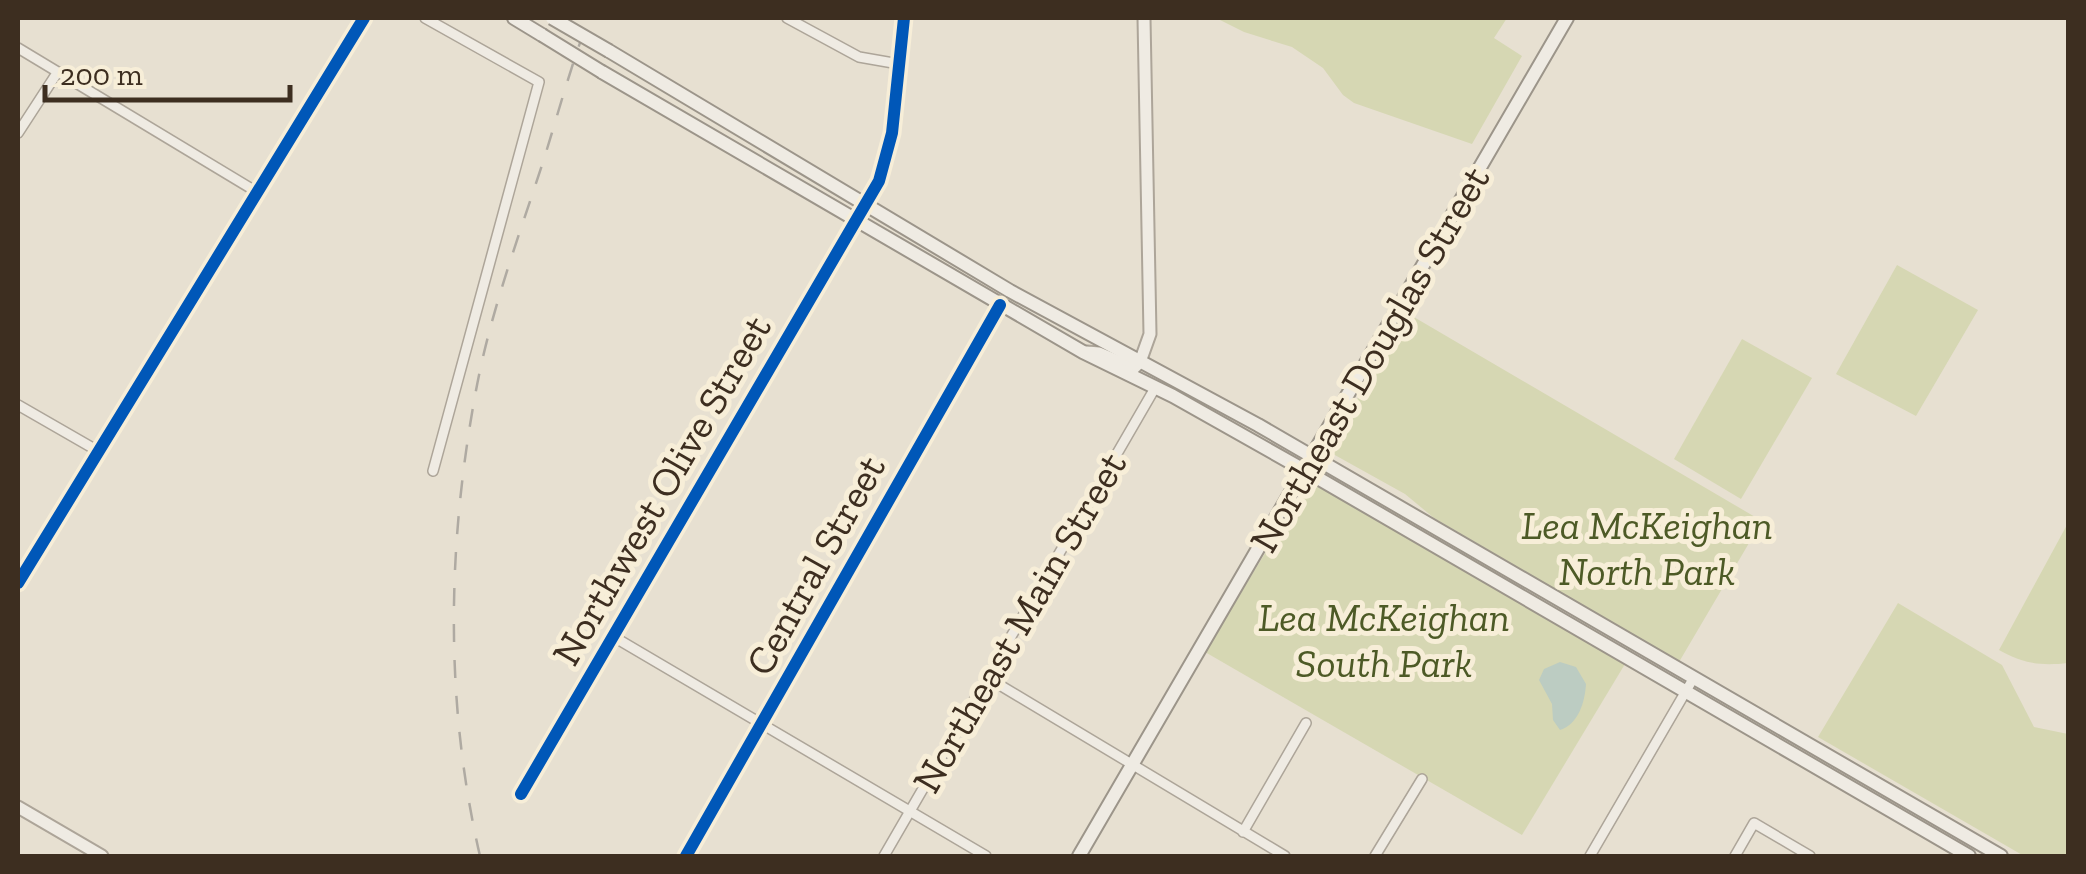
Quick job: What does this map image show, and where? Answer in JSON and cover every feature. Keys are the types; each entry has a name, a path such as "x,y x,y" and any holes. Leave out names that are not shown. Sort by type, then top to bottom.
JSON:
{"main road":[{"path":"514,18 1082,352 1304,470 2000,856"},
{"path":"552,18 1101,343 1313,456 1969,856"},
{"name":"Northeast Douglas Street","path":"1079,856 1568,18"}],"street":[{"path":"18,583 364,18"},
{"path":"424,18 538,82 434,471"},
{"path":"787,18 859,57 900,64"},
{"name":"Northwest Olive Street","path":"522,794 866,205 888,158 904,18"},
{"path":"1082,352 1099,353 1134,368 1150,334 1144,18"},
{"path":"18,48 257,192"},
{"path":"18,132 58,72"},
{"name":"Central Street","path":"686,856 1000,305"},
{"name":"Northeast Main Street","path":"884,856 1154,388"},
{"path":"18,405 98,452"},
{"path":"614,637 986,856"},
{"path":"988,678 1285,856"},
{"path":"1590,856 1690,686"},
{"path":"1244,832 1306,723"},
{"path":"1375,856 1422,780"},
{"path":"18,807 102,856"},
{"path":"1736,856 1754,823 1810,856"}],"green space":[{"path":"1216,18 1507,18 1494,38 1522,56 1472,144 1354,103 1323,68 1292,47 1244,32"},
{"path":"1897,265 1978,310 1916,416 1836,374"},
{"name":"Lea McKeighan North Park","path":"1407,313 1762,521 1679,662 1333,454 1330,446"},
{"path":"1742,339 1812,378 1741,499 1674,459"},
{"name":"Lea McKeighan South Park","path":"1309,481 1625,664 1522,835 1205,652"},
{"path":"2068,523 2068,663 2041,664 2016,658 1999,650"},
{"path":"1898,603 2002,665 2034,727 2068,734 2068,856 2024,856 1818,737"}],"shaded area":[{"path":"1560,662 1576,667 1586,684 1576,717 1560,730 1539,680 1544,669"}],"railway":[{"path":"480,856 461,742 454,627 459,511 466,454 496,307 589,18"}],"cycle path":[{"path":"18,583 364,18"},
{"path":"521,794 879,181 892,133 904,18"},
{"path":"686,856 1000,305"}]}
